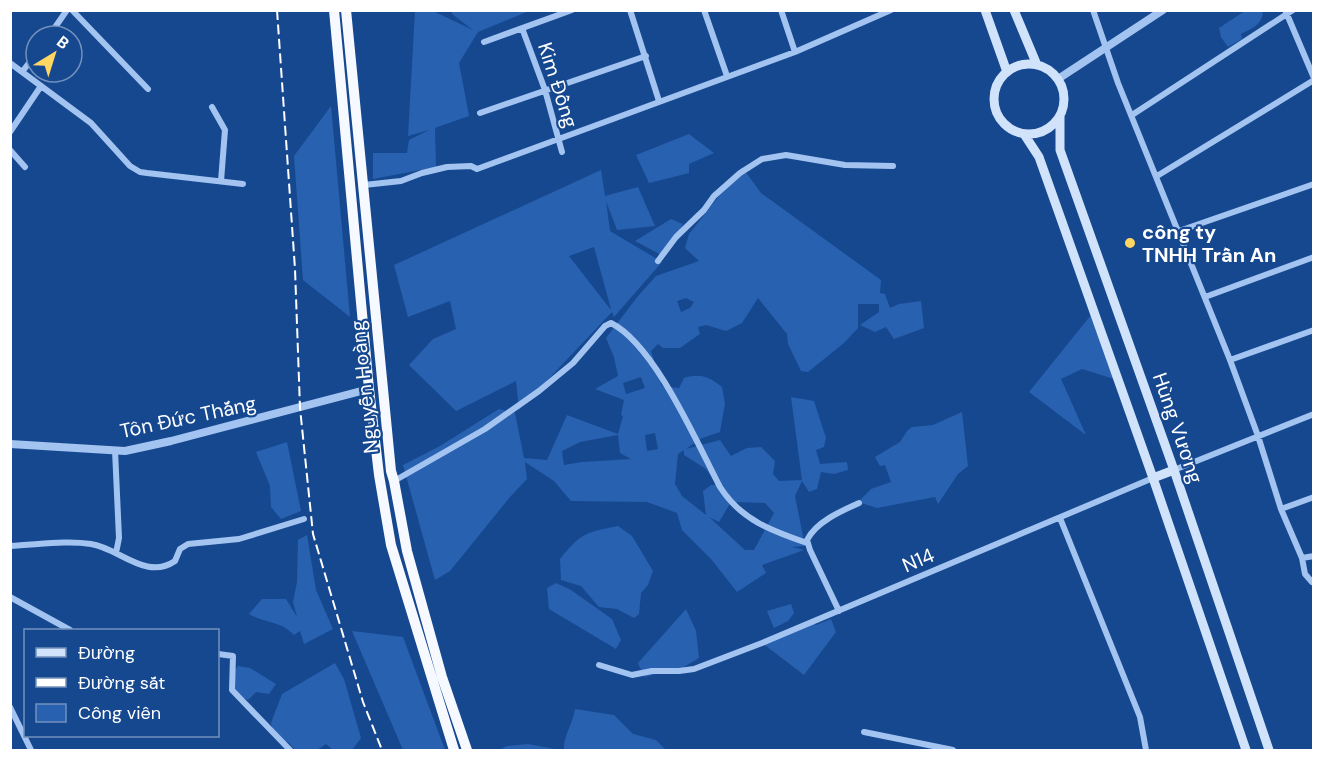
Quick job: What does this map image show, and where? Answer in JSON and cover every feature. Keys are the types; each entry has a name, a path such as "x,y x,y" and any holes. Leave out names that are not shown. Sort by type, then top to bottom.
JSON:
{"highway":[{"name":"Nguyễn Hoàng","path":"334,10 379,476 391,545 454,750"},
{"name":"Nguyễn Hoàng","path":"346,10 391,471 407,551 442,677 467,750"}],"main road":[{"path":"985,10 1006,72"},
{"path":"1014,10 1037,65"},
{"path":"1026,64 1037,65 1049,70 1058,79 1063,91 1064,104 1060,116 1054,125 1045,131 1024,134 1013,131 997,114 994,103 999,81 1006,72 1016,67 1026,64"},
{"name":"Hùng Vương","path":"1060,116 1060,150 1174,470 1269,750"},
{"name":"Hùng Vương","path":"1024,134 1039,157 1153,478 1246,750"},
{"path":"1153,478 1174,470"}],"street":[{"path":"57,24 67,10"},
{"path":"72,10 148,89"},
{"path":"484,42 572,10"},
{"path":"630,10 659,101"},
{"path":"704,10 727,76"},
{"path":"781,10 795,52"},
{"path":"364,185 401,181 447,167 471,166 477,169 795,52 891,10"},
{"path":"1092,10 1105,48 1230,360 1258,436 1281,509 1302,558 1305,574 1312,582"},
{"path":"1058,79 1163,10"},
{"path":"1132,115 1289,12 1314,79 1157,176"},
{"name":"Kim Đồng","path":"522,28 545,90 562,152"},
{"path":"480,113 646,56"},
{"path":"10,63 98,129 135,169 147,173 243,184"},
{"path":"10,132 40,86"},
{"path":"212,107 225,130 221,182"},
{"path":"10,150 25,167"},
{"path":"658,261 676,237 704,210 714,196 740,173 762,159 786,155 845,165 893,166"},
{"path":"1179,231 1314,184"},
{"path":"1205,297 1314,257"},
{"path":"394,481 485,429 539,391 573,363 605,326 611,323 650,359 674,398 723,492 764,528 807,543 839,611"},
{"path":"1230,360 1314,330"},
{"name":"Tôn Đức Thắng","path":"10,444 125,451 369,389"},
{"path":"1174,470 1314,414"},
{"path":"115,450 119,538 116,553"},
{"name":"N14","path":"598,666 632,675 651,671 694,669 839,611 1153,478"},
{"path":"1281,509 1314,497"},
{"path":"807,543 811,533 829,519 859,503"},
{"path":"1060,518 1140,717 1146,750"},
{"path":"10,546 80,543 100,546 140,565 166,566 175,561 180,549 188,544 239,539 304,519"},
{"path":"1302,558 1314,556"},
{"path":"10,597 68,629"},
{"path":"219,654 234,656 232,690 290,750"},
{"path":"10,707 24,736"},
{"path":"864,732 953,750"}],"green space":[{"path":"415,11 433,11 473,30 452,14 452,11 529,11 478,32 459,63 469,116 435,128 436,167 373,179 373,153 407,153 409,140 429,130 408,136"},
{"path":"1245,11 1261,11 1263,14 1257,24 1241,34 1242,39 1228,47 1221,37 1219,28"},
{"path":"331,106 350,317 303,280 294,156"},
{"path":"689,134 714,153 689,164 689,173 649,183 636,155"},
{"path":"742,167 761,193 881,280 880,293 885,294 890,308 899,304 921,301 924,328 894,339 886,327 875,332 860,325 879,312 879,304 858,304 858,328 844,343 808,372 801,371 788,344 787,334 758,298 742,323 726,331 706,325 698,327 700,334 680,348 663,348 658,344 651,351 662,386 679,388 684,378 700,376 709,378 722,387 725,404 720,432 702,438 686,449 720,440 731,456 747,448 761,447 775,461 773,474 779,481 802,480 791,397 814,401 826,438 824,447 816,450 820,464 847,462 848,470 834,474 821,472 817,489 809,492 802,481 795,496 805,546 792,547 804,550 762,565 766,573 737,592 711,559 682,530 677,513 647,502 571,501 554,481 525,462 527,479 450,571 435,580 403,465 440,446 499,409 515,413 524,458 547,460 567,415 618,434 624,400 595,389 618,376 614,357 606,338 656,276 699,261 685,248 689,234","holes":["686,298 694,302 690,308 681,312 677,301","641,377 645,388 626,394 623,383","655,433 658,449 647,451 645,435","618,435 620,453 631,459 564,465 562,451 580,442","684,450 684,455 706,469 717,485 711,485 703,491 706,515 682,496 675,484 678,454","731,502 765,503 774,513 754,550 745,550 709,517 719,522"]},
{"path":"601,170 605,196 638,187 655,226 617,230 606,201 610,231 662,262 614,317 612,312 519,410 516,381 456,411 409,365 433,339 456,329 450,301 408,317 394,265","holes":["594,247 611,310 569,256"]},
{"path":"671,219 683,224 665,257 635,241"},
{"path":"1091,315 1114,379 1082,369 1061,379 1086,435 1029,392"},
{"path":"962,412 968,466 958,474 938,504 935,497 877,508 858,502 871,489 891,482 885,465 880,466 875,457 900,442 912,427 933,425"},
{"path":"287,442 301,511 281,519 271,507 270,486 256,452"},
{"path":"618,526 632,536 653,571 648,585 641,593 639,614 634,618 617,609 599,607 581,586 561,580 560,559 574,543 591,532"},
{"path":"307,535 316,590 333,629 304,644 300,631 294,635 278,624 249,614 262,599 286,599 297,617 293,602 297,582 298,540"},
{"path":"556,583 571,590 612,619 621,640 616,649 549,609 547,588"},
{"path":"791,604 794,613 788,621 774,628 767,611"},
{"path":"686,609 696,631 699,658 672,674 665,672 644,677 638,663"},
{"path":"831,619 836,632 804,675 762,643 812,622 816,625"},
{"path":"352,631 403,637 445,750 403,750"},
{"path":"335,663 344,679 361,738 352,750 333,750 326,744 317,750 295,750 289,743 274,736 271,723 282,694"},
{"path":"238,666 250,668 276,684 269,694 256,692 248,700 234,694 234,671"},
{"path":"575,709 614,715 633,734 656,740 666,750 564,750"},
{"path":"528,744 560,750 499,750 507,746"}],"railway":[{"path":"277,10 295,269 300,408 313,534 363,702 382,750"}],"place":[{"name":"công ty TNHH Trần An","path":"1130,243"}]}
